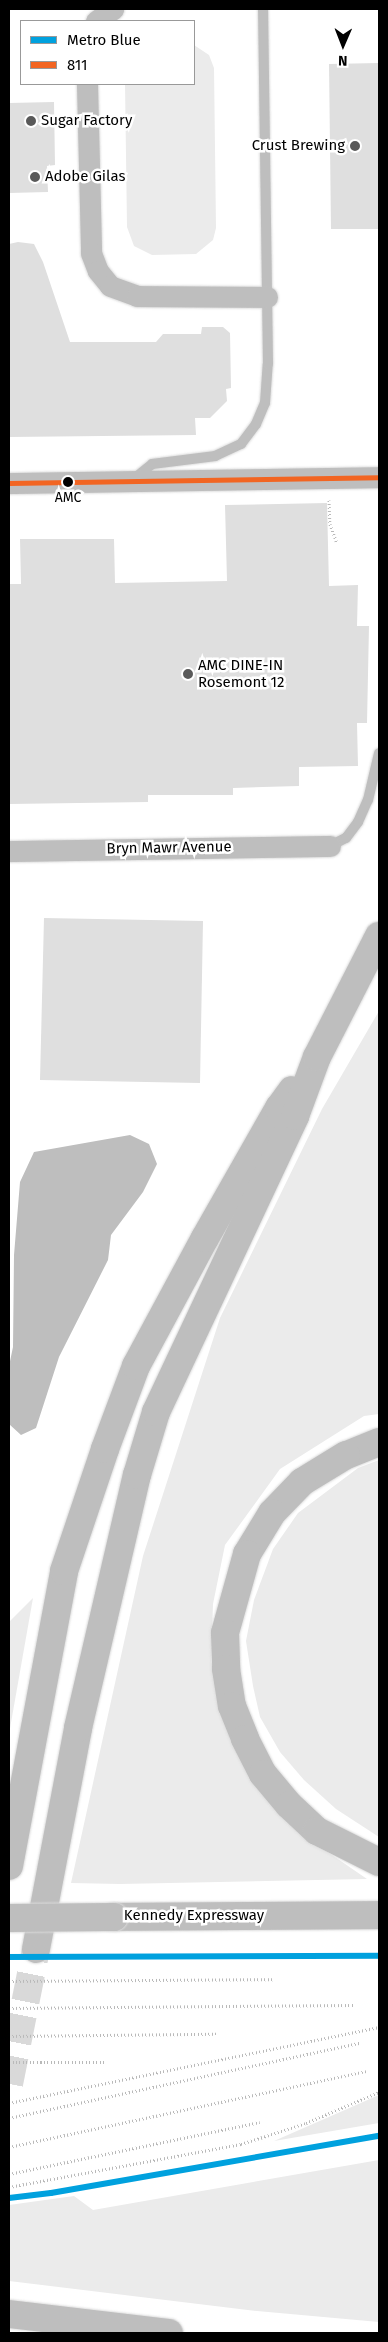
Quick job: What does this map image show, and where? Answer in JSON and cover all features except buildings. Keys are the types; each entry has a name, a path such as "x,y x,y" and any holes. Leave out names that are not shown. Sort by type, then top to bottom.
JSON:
{"highway":[{"path":"36,1949 78,1728 137,1475 156,1412 295,1116 317,1056 379,936"},
{"path":"9,1866 64,1571 104,1449 136,1366 182,1280 279,1108 317,1056"},
{"path":"379,1442 346,1455 302,1482 272,1513 247,1554 225,1632 226,1669 232,1706 245,1739 263,1774 289,1806 317,1831 379,1862"},
{"name":"Kennedy Expressway","path":"9,1918 379,1915"},
{"path":"20,2315 169,2333"}],"street":[{"path":"97,20 113,9"},
{"path":"87,85 91,253 98,271 110,286 137,296 267,298"},
{"path":"9,483 379,477"},
{"name":"Bryn Mawr Avenue","path":"9,851 330,846"}],"lane":[{"path":"129,482 152,464 215,456 240,444 256,424 265,403 268,377 263,9"},
{"path":"330,846 346,838 358,822 368,800 379,754"}],"path":[{"path":"329,500 330,524 337,543"},
{"path":"9,1981 274,1979"},
{"path":"9,2008 356,2005"},
{"path":"9,2103 379,2027"},
{"path":"9,2036 216,2034"},
{"path":"9,2118 360,2043"},
{"path":"9,2062 106,2062"},
{"path":"9,2147 366,2071"},
{"path":"9,2187 241,2144 306,2123 379,2092"},
{"path":"9,2174 260,2122"}],"shaded area":[{"path":"195,46 209,55 214,68 216,228 213,240 196,254 152,255 134,246 127,227 125,85 195,85"},
{"path":"379,1011 379,1414 364,1416 280,1469 225,1545 213,1604 211,1660 224,1723 319,1846 367,1879 120,1884 71,1883 143,1556 220,1318 322,1109"},
{"path":"130,1135 149,1144 157,1164 143,1192 111,1235 108,1260 59,1357 36,1428 21,1435 9,1424 9,1366 13,1347 14,1255 20,1182 34,1152"},
{"path":"379,1460 379,1837 336,1809 304,1780 280,1752 260,1717 246,1641 254,1600 273,1549 298,1513 358,1468"},
{"path":"33,1598 9,1734 9,1622"},
{"path":"379,2095 379,2123 274,2141"},
{"path":"379,2160 379,2322 257,2311 9,2281 9,2205 74,2196 93,2210"}],"tunnel":[{"path":"9,2084 36,1949"}],"metro line":[{"name":"Blue","path":"9,1957 379,1956"},
{"name":"Blue","path":"9,2198 51,2193 379,2136"}],"transit line":[{"name":"811","path":"9,483 379,477"}],"place":[{"name":"Sugar Factory","path":"31,121"},
{"name":"Crust Brewing","path":"355,146"},
{"name":"Adobe Gilas","path":"35,177"},
{"name":"AMC","path":"68,482"},
{"name":"AMC DINE-IN Rosemont 12","path":"188,674"}]}
